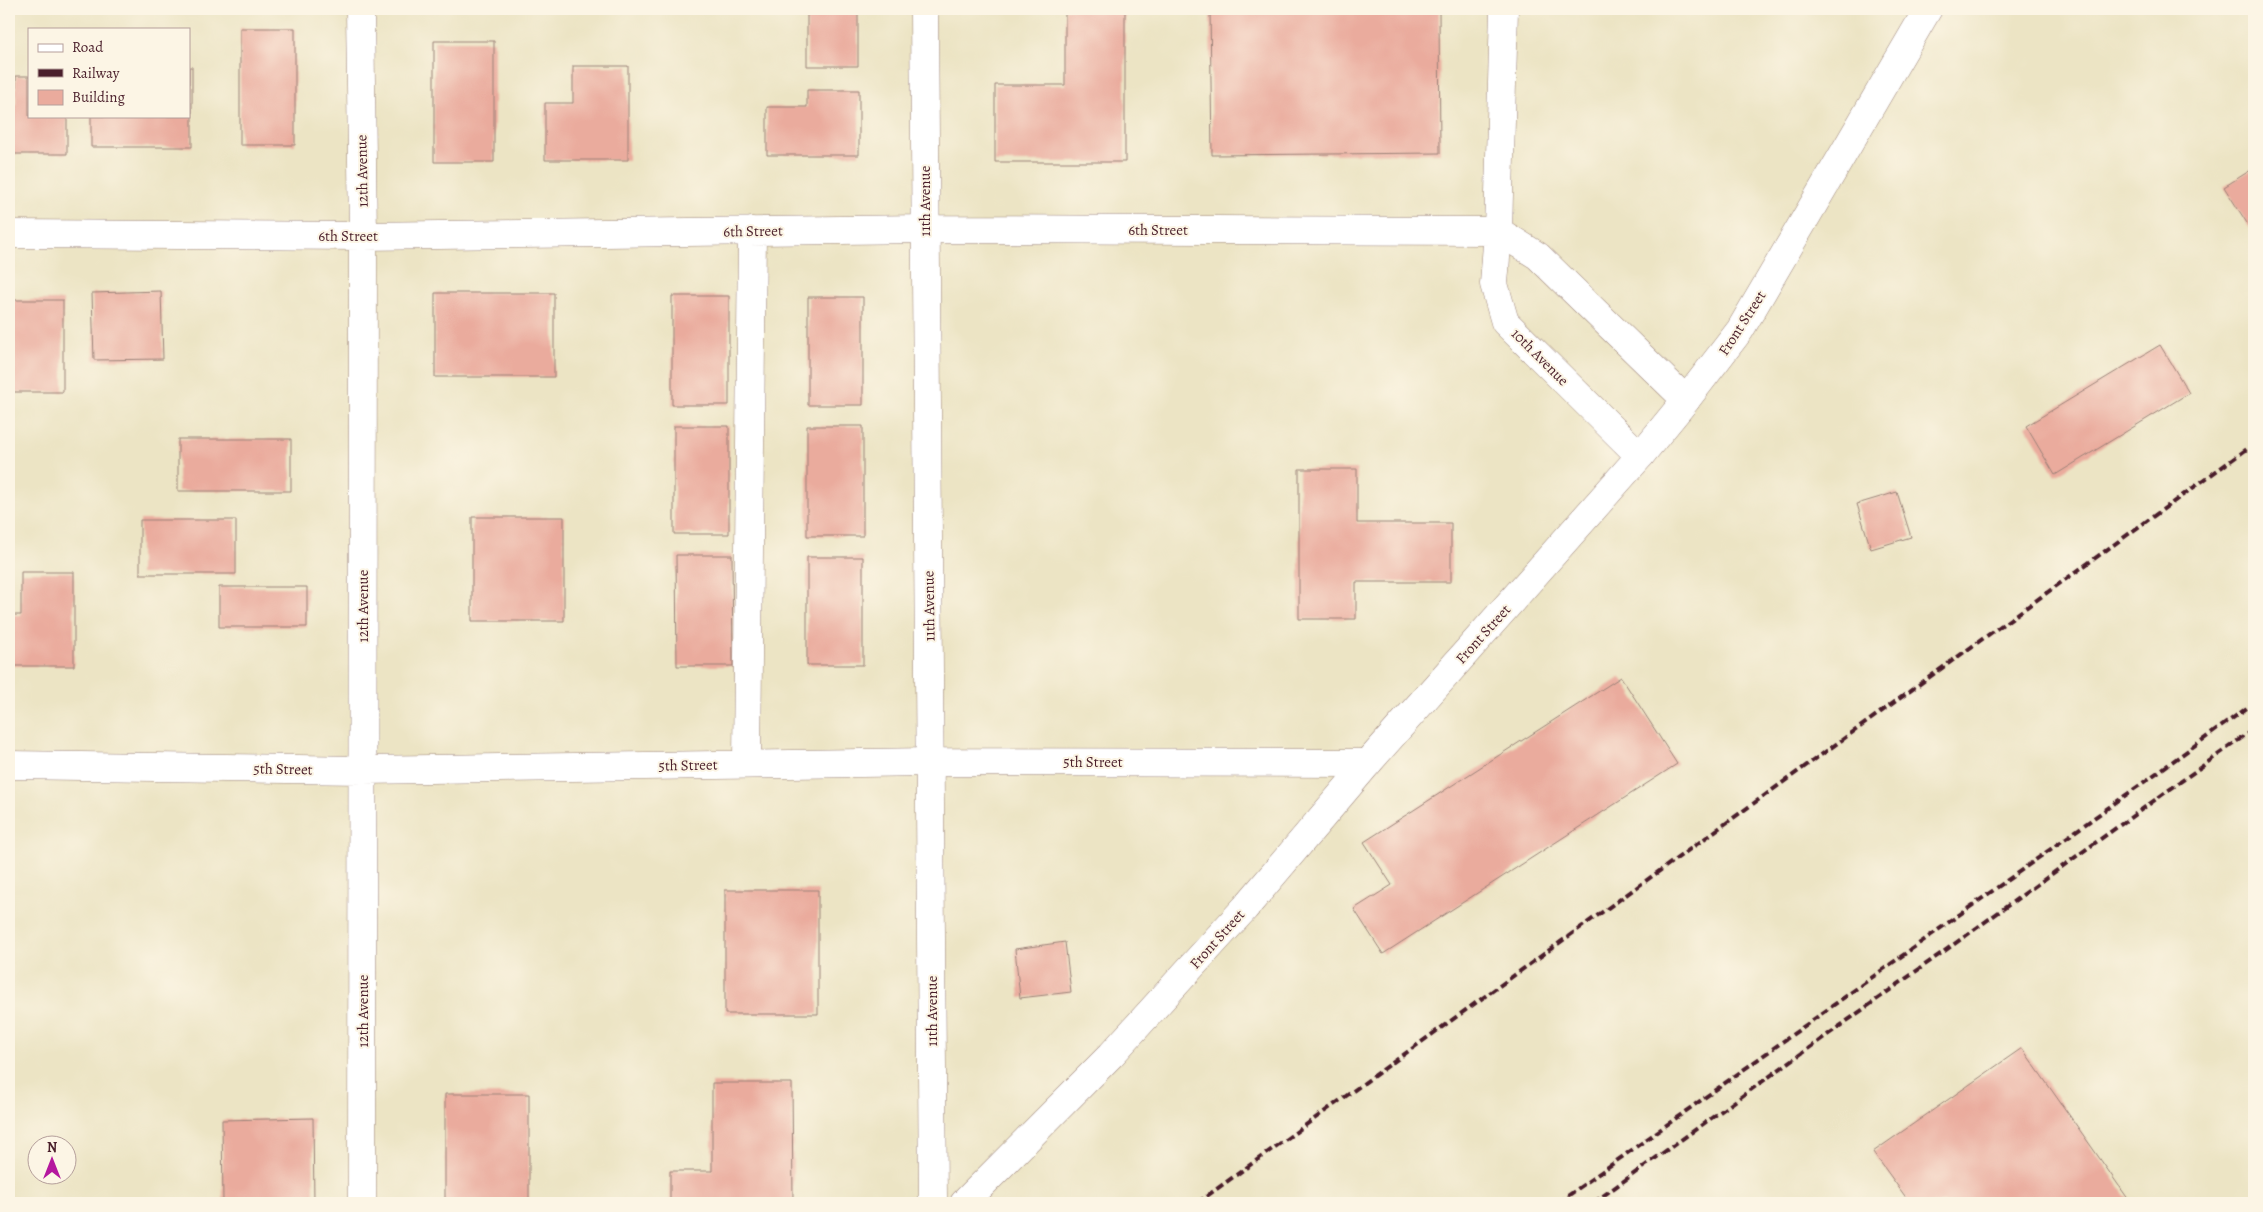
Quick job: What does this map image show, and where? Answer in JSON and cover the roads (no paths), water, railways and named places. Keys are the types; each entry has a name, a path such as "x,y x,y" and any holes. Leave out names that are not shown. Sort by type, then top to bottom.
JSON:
{"street":[{"name":"12th Avenue","path":"360,9 363,236 362,1203"},
{"name":"11th Avenue","path":"924,9 933,1203"},
{"name":"10th Avenue","path":"1504,9 1498,231 1494,284 1505,322 1640,456"},
{"name":"Front Street","path":"964,1203 1111,1055 1245,908 1368,763 1640,456 1686,400 1740,330 1928,9"},
{"name":"6th Street","path":"9,234 363,236 925,229 1498,231"},
{"path":"747,764 752,231"},
{"path":"1498,231 1538,256 1686,400"},
{"name":"5th Street","path":"9,765 363,770 931,762 1368,763"}],"railway":[{"path":"1197,1203 2254,444"},
{"path":"1558,1203 2254,703"},
{"path":"1593,1203 2254,729"}]}
